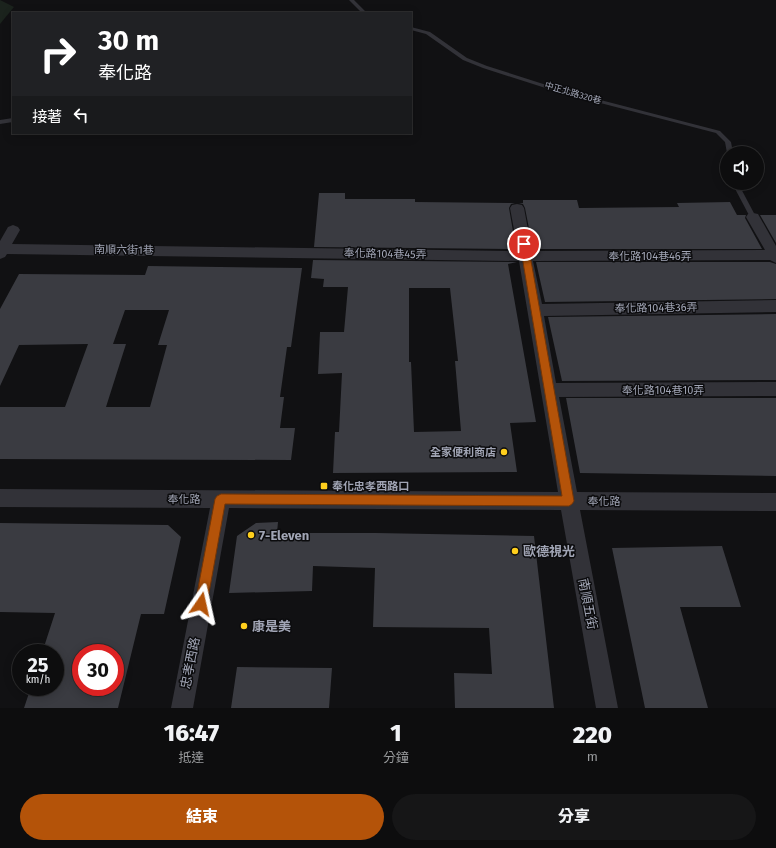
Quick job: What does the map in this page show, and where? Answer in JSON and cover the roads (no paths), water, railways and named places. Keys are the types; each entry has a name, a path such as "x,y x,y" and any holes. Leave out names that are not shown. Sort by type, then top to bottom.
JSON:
{"street":[{"name":"南順五街","path":"517,208 607,708"},
{"path":"753,217 776,256"},
{"path":"2,251 14,230"},
{"name":"南順六街1巷","path":"2,251 245,251"},
{"name":"奉化路104巷45弄","path":"245,251 526,256"},
{"name":"奉化路104巷46弄","path":"526,256 776,256"},
{"name":"奉化路104巷36弄","path":"535,310 776,306"},
{"name":"奉化路104巷10弄","path":"549,390 776,389"},
{"name":"奉化路","path":"0,498 776,502"},
{"name":"忠孝西路","path":"182,708 221,499"}],"lane":[{"path":"351,0 364,12"},
{"name":"中正北路320巷","path":"412,28 428,33 465,59 485,67 560,91 718,132 728,142 729,146"},
{"path":"0,122 12,120"},
{"path":"739,190 753,217"}],"place":[{"name":"全家便利商店","path":"504,452"},
{"name":"奉化忠孝西路口","path":"324,486"},
{"name":"7-Eleven","path":"251,535"},
{"name":"歐德視光","path":"515,551"},
{"name":"康是美","path":"244,626"}]}
